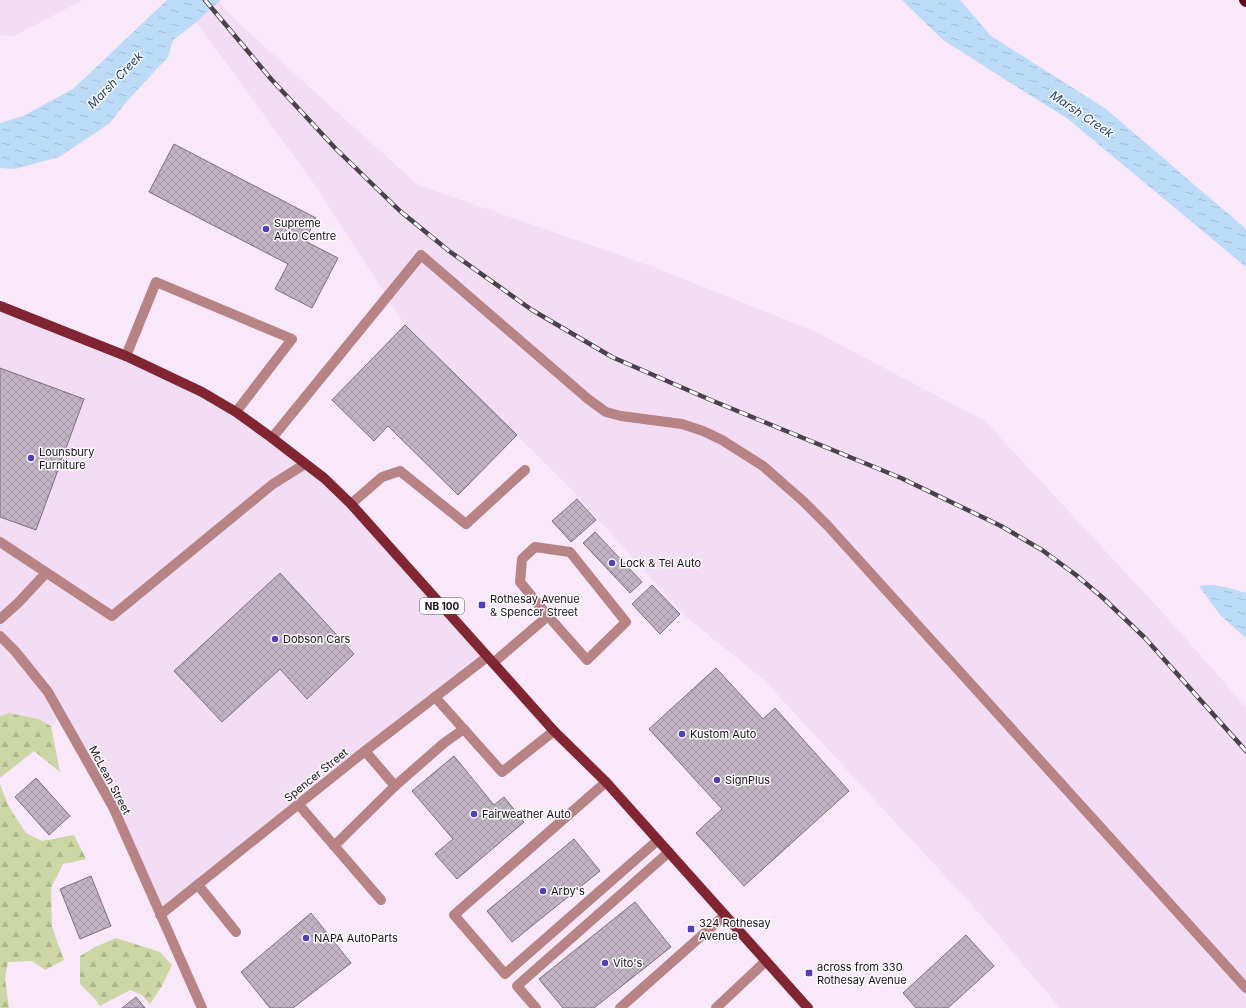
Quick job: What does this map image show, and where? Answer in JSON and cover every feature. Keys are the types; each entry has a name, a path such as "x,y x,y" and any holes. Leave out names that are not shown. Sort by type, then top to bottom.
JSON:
{"main road":[{"name":"NB 100","path":"0,306 126,356 166,374 236,412 324,478 351,504 554,731 606,782 808,1008"}],"street":[{"path":"272,438 421,255 588,399 606,412 633,418 682,424 722,440 763,466 804,502 832,531 1246,988"},
{"path":"126,356 156,282 292,339 236,412"},
{"path":"0,542 112,616 274,484 305,464"},
{"path":"351,504 382,477 400,470 466,524 525,470"},
{"path":"535,547 570,552 626,622 588,660 548,616 520,582 522,559 535,547"},
{"path":"0,619 18,603 46,573"},
{"name":"Spencer Street","path":"160,915 435,697 490,660 548,616"},
{"name":"McLean Street","path":"0,636 15,651 48,692 113,807 202,1008"},
{"path":"435,697 502,772 554,731"},
{"path":"334,846 395,786 444,743 464,729"},
{"path":"365,752 395,786"},
{"path":"606,782 454,915 505,974 658,840"},
{"path":"299,805 381,900"},
{"path":"536,1008 517,986 669,852"},
{"path":"198,885 236,932"},
{"path":"620,1008 725,915"},
{"path":"716,1008 766,961"}],"shaded area":[{"path":"0,0 83,0 14,36 0,35"},
{"path":"177,0 218,0 233,18 418,185 645,264 812,330 985,421 1163,613 1246,707 1246,1008 1060,1008 981,915 763,679 687,618 570,488 405,325 317,188 208,38"},
{"path":"0,306 202,392 324,478 487,657 160,915 113,807 61,716 51,726 38,719 9,713 0,716"}],"green space":[{"path":"9,713 38,719 51,726 60,772 34,751 0,778 0,716"},
{"path":"0,784 9,807 26,833 42,841 74,835 86,859 63,864 51,888 52,927 64,960 45,970 32,961 8,962 5,978 9,1008 0,1008"},
{"path":"116,938 160,952 172,965 162,986 150,1004 142,995 130,990 100,1006 80,984 80,956 95,947"}],"water":[{"name":"Marsh Creek","path":"167,0 221,0 173,40 168,57 127,101 110,123 59,157 15,169 0,168 0,123 23,116 73,89"},
{"name":"Marsh Creek","path":"902,0 960,0 991,36 1106,109 1246,229 1246,267 1068,119 943,40"},
{"path":"1211,585 1246,593 1246,638 1221,616 1199,586"}],"building":[{"name":"Supreme Auto Centre","path":"174,144 316,218 305,241 338,258 312,308 275,289 288,264 149,192"},
{"path":"405,325 517,435 458,495 388,426 374,441 332,400"},
{"name":"Lounsbury Furniture","path":"0,368 84,399 36,530 0,517"},
{"path":"577,499 596,520 571,542 552,521"},
{"name":"Lock & Tel Auto","path":"595,532 642,582 630,593 583,543"},
{"name":"Dobson Cars","path":"280,573 354,654 307,699 280,669 222,722 174,671"},
{"path":"652,585 680,614 660,634 632,604"},
{"path":"716,668 763,719 775,708 849,791 744,886 696,833 722,809 649,729"},
{"name":"Fairweather Auto","path":"454,756 494,805 504,797 524,822 457,879 435,854 453,839 412,791"},
{"path":"36,778 70,816 49,835 15,797"},
{"name":"Arby's","path":"574,839 600,871 512,942 487,911"},
{"path":"91,876 111,926 80,939 60,889"},
{"name":"Vito's","path":"635,902 671,947 594,1008 563,1008 539,979"},
{"name":"NAPA AutoParts","path":"311,913 351,963 293,1008 270,1008 241,972"},
{"path":"966,935 994,966 948,1008 916,1008 903,993"},
{"path":"136,997 145,1008 122,1008"}],"railway":[{"path":"205,0 271,79 336,149 400,211 449,251 532,310 612,357 713,401 901,478 1001,526 1042,550 1076,575 1102,597 1145,638 1246,751"}],"place":[{"name":"Supreme Auto Centre","path":"266,229"},
{"name":"Lounsbury Furniture","path":"31,458"},
{"name":"Lock & Tel Auto","path":"612,563"},
{"name":"Rothesay Avenue & Spencer Street","path":"482,605"},
{"name":"Dobson Cars","path":"275,639"},
{"name":"Kustom Auto","path":"682,734"},
{"name":"SignPlus","path":"717,780"},
{"name":"Fairweather Auto","path":"474,814"},
{"name":"Arby's","path":"543,891"},
{"name":"324 Rothesay Avenue","path":"691,929"},
{"name":"NAPA AutoParts","path":"306,938"},
{"name":"Vito's","path":"605,963"},
{"name":"across from 330 Rothesay Avenue","path":"809,973"}]}
